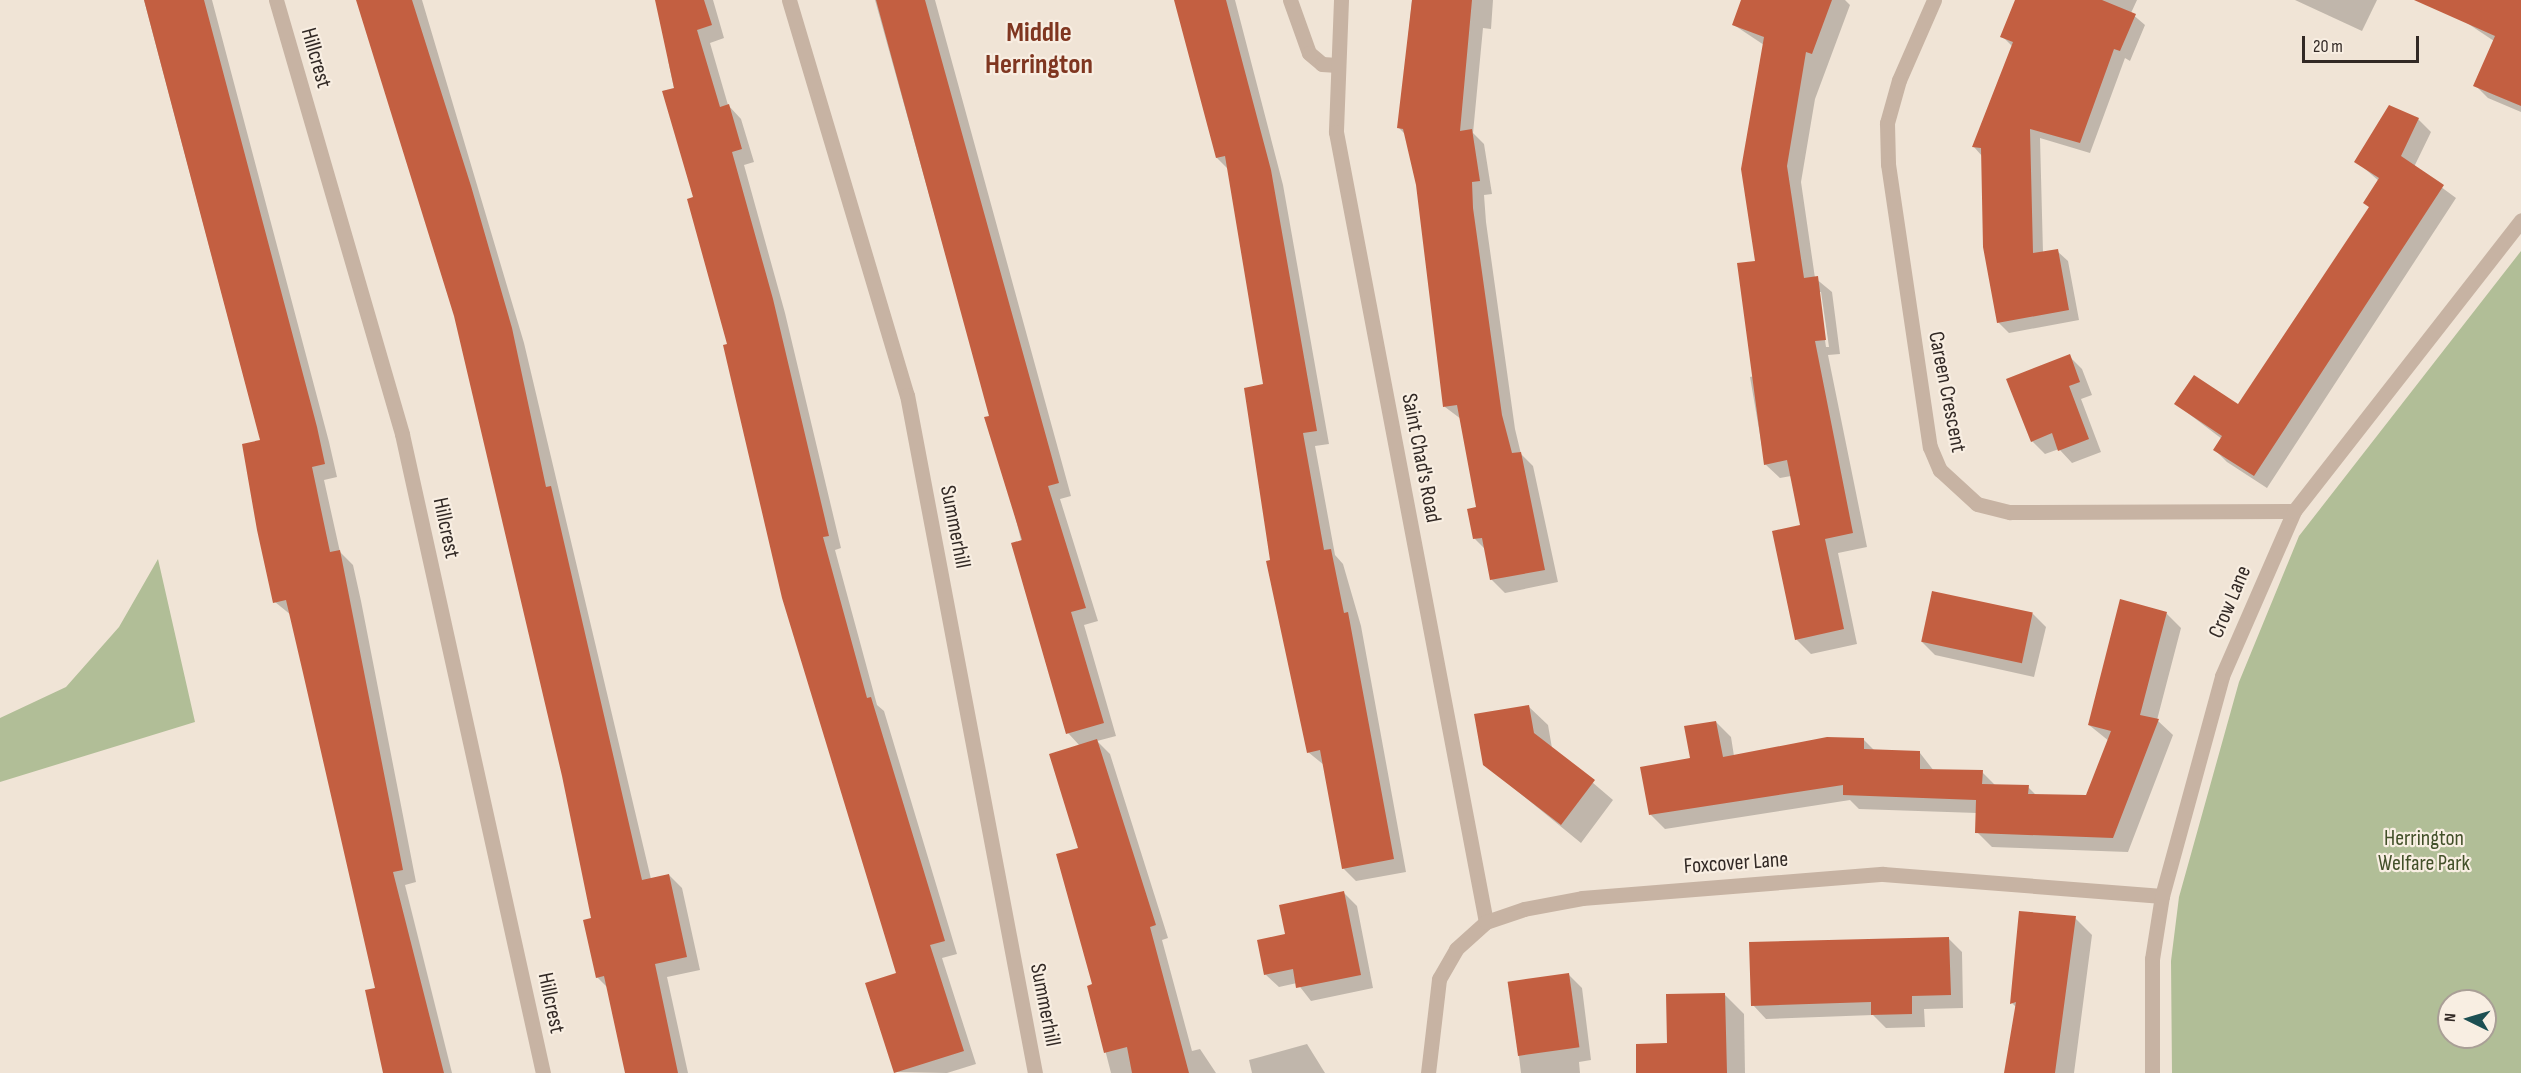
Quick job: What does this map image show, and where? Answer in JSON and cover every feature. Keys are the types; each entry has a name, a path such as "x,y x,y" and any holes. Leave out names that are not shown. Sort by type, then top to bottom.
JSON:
{"street":[{"name":"Hillcrest","path":"276,0 402,434 543,1073"},
{"name":"Summerhill","path":"789,0 907,395 1035,1073"},
{"path":"1290,0 1309,53 1322,64 1336,65"},
{"name":"Saint Chad's Road","path":"1341,0 1336,65 1336,132 1486,922"},
{"name":"Careen Crescent","path":"1934,0 1899,80 1887,123 1888,154 1930,447 1940,470 1977,504 2010,512 2294,511"},
{"name":"Crow Lane","path":"2152,1073 2152,959 2162,896 2222,676 2294,511 2521,220"},
{"name":"Foxcover Lane","path":"1428,1073 1439,979 1456,949 1486,922 1582,897 1883,874 2162,896"}],"green space":[{"name":"Herrington Welfare Park","path":"2521,251 2521,1073 2172,1073 2171,961 2179,897 2239,682 2299,536"},
{"path":"158,559 195,722 0,782 0,718 66,687 119,627"}],"building":[{"path":"144,0 204,0 317,427 325,464 312,467 330,552 340,550 403,870 393,872 444,1073 383,1073 365,990 375,988 303,673 286,600 273,603 257,530 242,444 260,440"},
{"path":"356,0 412,0 471,186 512,328 546,487 551,486 642,880 669,874 687,957 655,964 678,1073 625,1073 604,976 596,978 583,920 591,918 562,776 454,316"},
{"path":"655,0 704,0 712,25 697,30 720,107 729,104 742,149 732,152 773,299 829,536 823,537 867,698 871,697 945,941 930,945 964,1051 894,1073 865,983 896,973 782,598 723,345 727,344 687,199 693,197 662,91 674,88"},
{"path":"876,0 925,0 1059,483 1048,486 1086,608 1071,612 1104,723 1066,734 1011,543 1022,540 984,417 989,416"},
{"path":"1174,0 1226,0 1271,170 1317,431 1303,433 1324,550 1331,549 1344,613 1348,612 1394,859 1342,869 1320,750 1307,753 1266,561 1270,560 1244,388 1263,384 1225,156 1216,158"},
{"path":"1412,0 1472,0 1460,131 1472,129 1480,181 1472,182 1473,208 1502,415 1512,453 1521,452 1545,570 1490,580 1482,538 1473,539 1467,509 1476,507 1457,405 1443,407 1416,185 1403,129 1397,128"},
{"path":"1741,0 1832,0 1812,54 1806,52 1787,166 1804,278 1818,276 1826,340 1815,341 1853,533 1825,539 1844,629 1795,640 1772,531 1800,525 1787,460 1764,465 1737,263 1755,261 1741,169 1764,37 1732,25"},
{"path":"2015,0 2102,0 2136,14 2120,51 2114,49 2080,143 2030,129 2033,253 2058,249 2069,310 1997,323 1983,247 1981,148 1972,147 2013,42 2000,37"},
{"path":"2414,0 2521,0 2521,106 2473,86 2495,36"},
{"path":"2389,105 2419,118 2401,156 2444,185 2254,476 2213,450 2222,436 2174,404 2194,375 2238,404 2369,207 2363,203 2379,178 2354,162"},
{"path":"2070,354 2080,382 2069,386 2089,439 2058,451 2052,433 2031,442 2006,379"},
{"path":"1932,591 2033,612 2022,663 1921,642"},
{"path":"2120,599 2167,612 2140,715 2159,719 2113,838 1975,833 1976,800 1843,795 1843,785 1649,815 1640,767 1690,758 1684,726 1716,721 1723,757 1827,737 1864,738 1864,749 1920,751 1920,769 1983,770 1982,784 2029,785 2028,794 2086,795 2111,731 2088,725"},
{"path":"1529,705 1534,733 1595,780 1561,825 1483,765 1474,714"},
{"path":"1097,739 1156,925 1150,927 1189,1073 1132,1073 1127,1047 1104,1053 1087,986 1092,984 1056,854 1078,848 1049,754"},
{"path":"1344,891 1361,975 1296,988 1293,969 1264,975 1257,940 1285,934 1279,905"},
{"path":"2019,911 2076,916 2055,1073 2004,1073 2016,1002 2010,1004"},
{"path":"1949,937 1951,995 1912,996 1912,1014 1871,1015 1871,1002 1751,1006 1749,942"},
{"path":"1569,973 1579,1047 1518,1056 1508,982"},
{"path":"1725,993 1727,1073 1636,1073 1636,1044 1667,1043 1666,994"}],"district":[{"name":"Middle Herrington","path":"1039,49"}]}
